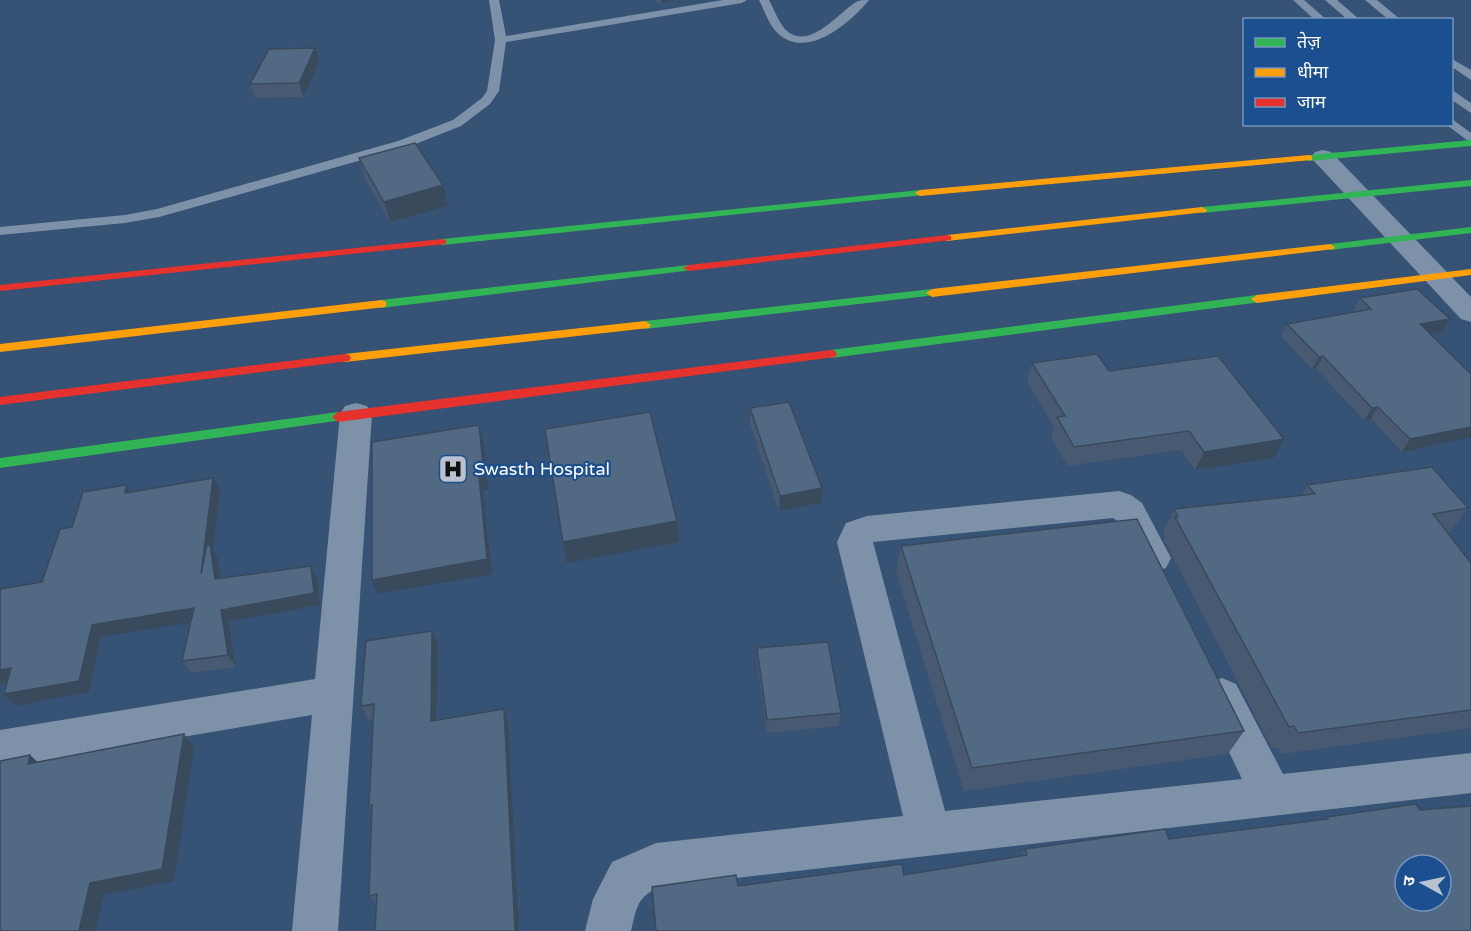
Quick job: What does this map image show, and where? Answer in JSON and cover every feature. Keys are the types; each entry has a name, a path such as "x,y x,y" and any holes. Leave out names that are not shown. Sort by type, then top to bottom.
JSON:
{"street":[{"path":"0,288 839,200 1323,157 1471,141"},
{"path":"1323,157 1471,313"},
{"path":"0,348 1141,216 1471,183"},
{"path":"0,401 336,360 1149,269 1471,230"},
{"path":"0,463 356,414 1471,272"},
{"path":"315,931 356,414"},
{"path":"930,835 855,542 858,534 867,529 1119,504 1130,512 1166,584"},
{"path":"1207,666 1272,796"},
{"path":"0,749 332,694"},
{"path":"608,931 616,899 628,878 656,865 1471,773"}],"lane":[{"path":"0,231 125,219 159,213 424,137 456,123 486,101 493,91 501,40 494,0"},
{"path":"501,40 742,0"},
{"path":"764,0 783,33 792,37 805,38 822,34 864,0"},
{"path":"1298,0 1320,18"},
{"path":"1330,0 1352,18"},
{"path":"1370,0 1392,18"},
{"path":"1453,63 1471,76"},
{"path":"1453,95 1471,109"},
{"path":"1453,124 1471,141"}],"building":[{"path":"315,48 299,83 250,84 269,49"},
{"path":"415,143 443,185 384,202 359,158"},
{"path":"1417,289 1450,319 1420,324 1471,374 1471,427 1410,439 1378,407 1372,408 1323,356 1319,357 1287,324 1371,309 1360,298"},
{"path":"1097,354 1109,371 1218,356 1284,439 1204,452 1189,431 1074,447 1057,417 1065,416 1032,363"},
{"path":"789,402 822,488 780,496 750,408"},
{"path":"650,412 677,521 563,542 545,429"},
{"path":"479,425 484,475 479,476 487,559 372,580 372,442"},
{"path":"1432,467 1468,508 1433,514 1471,563 1471,710 1298,733 1294,726 1289,727 1175,517 1178,517 1174,509 1315,494 1307,485"},
{"path":"213,478 201,574 207,545 210,545 215,579 311,566 314,593 221,610 228,655 182,661 194,608 92,625 79,681 4,694 11,668 0,670 0,589 42,582 60,529 72,527 83,492 126,485 125,493"},
{"path":"1137,519 1244,731 972,768 901,546"},
{"path":"432,631 431,721 504,709 515,931 375,931 377,894 369,896 372,805 369,806 374,704 361,706 366,641"},
{"path":"828,642 841,713 767,720 757,648"},
{"path":"184,734 162,869 90,883 79,931 0,931 0,761 30,755 28,764"},
{"path":"1416,804 1420,810 1471,806 1471,931 656,931 652,887 736,875 738,886 902,864 904,875 1027,855 1025,849 1165,829 1169,839 1328,819 1327,817"}],"traffic: fast":[{"path":"1309,158 1471,143"},
{"path":"1202,210 1471,183"},
{"path":"442,242 920,193"},
{"path":"1330,247 1471,230"},
{"path":"381,304 689,268"},
{"path":"645,325 932,293"},
{"path":"831,354 1257,299"},
{"path":"0,463 338,417"}],"traffic: slow":[{"path":"920,193 1309,158"},
{"path":"947,238 1202,210"},
{"path":"932,293 1330,247"},
{"path":"1257,299 1471,272"},
{"path":"0,348 381,304"},
{"path":"345,358 645,325"}],"traffic: jam":[{"path":"689,268 947,238"},
{"path":"0,288 442,242"},
{"path":"338,417 831,354"},
{"path":"0,401 345,358"}],"place":[{"name":"Swasth Hospital","path":"453,469"}]}
